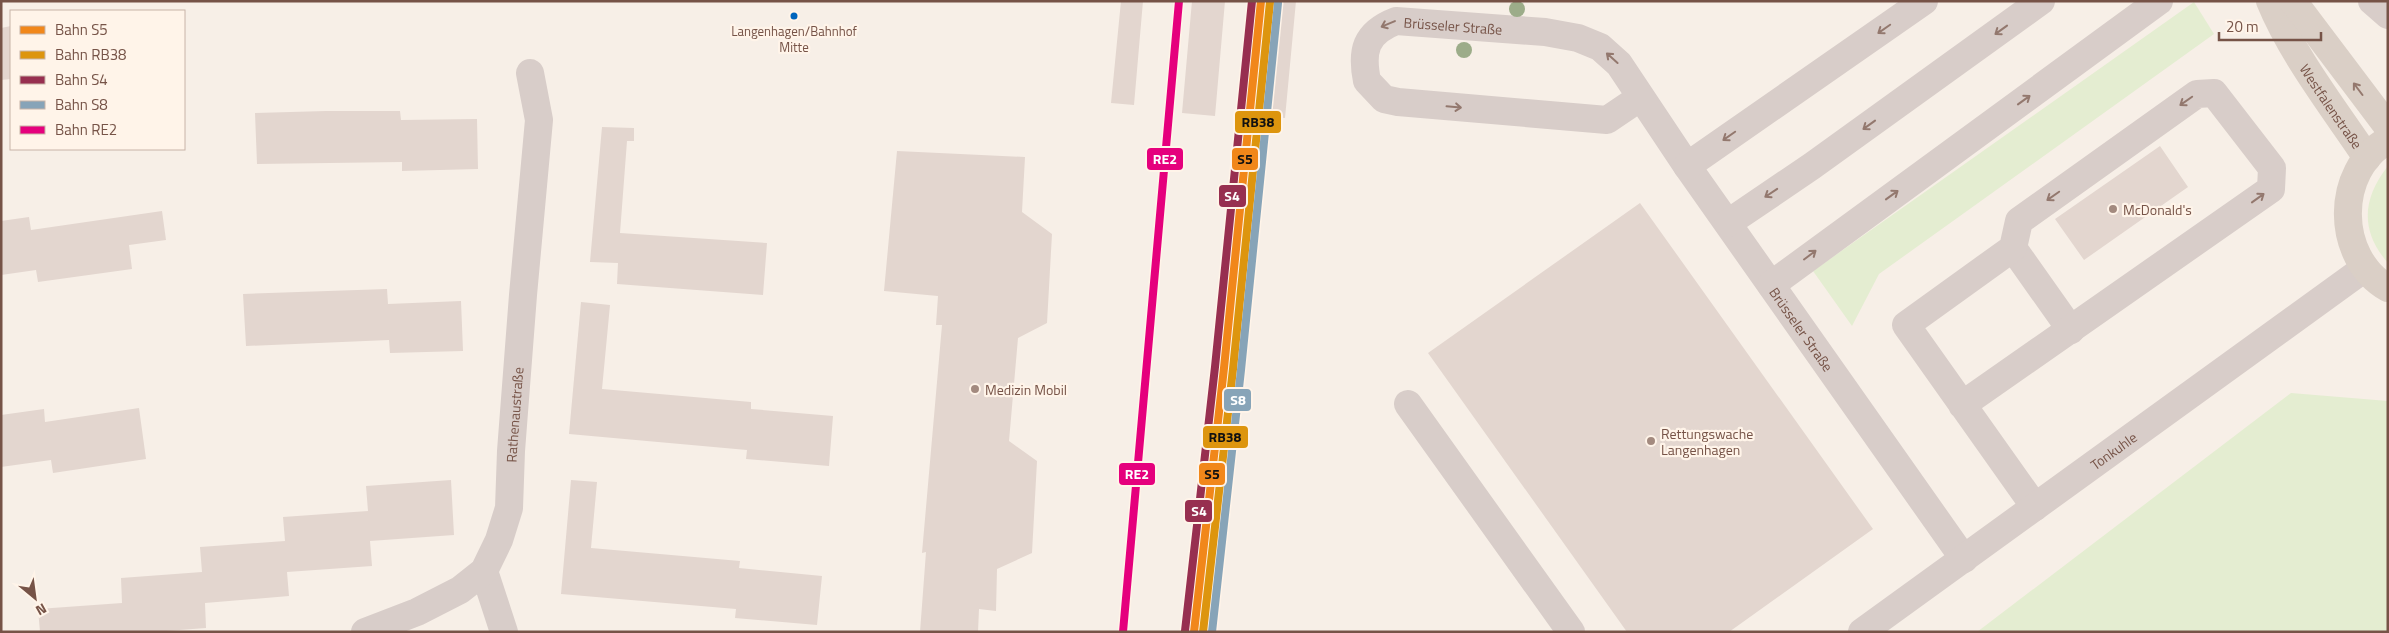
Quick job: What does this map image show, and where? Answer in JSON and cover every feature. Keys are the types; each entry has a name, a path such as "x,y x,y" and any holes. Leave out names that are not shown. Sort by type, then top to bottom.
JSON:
{"main road":[{"name":"Westfalenstraße","path":"2270,1 2277,18 2313,77 2367,158"},
{"name":"Westfalenstraße","path":"2293,1 2388,128"},
{"path":"2388,140 2367,158 2352,184 2347,213 2351,242 2365,268 2388,288"}],"street":[{"path":"1687,166 1924,1"},
{"path":"1728,223 1812,166 2041,1"},
{"path":"1771,284 2159,1"},
{"name":"Brüsseler Straße","path":"1641,97 1607,120 1398,102 1384,98 1367,81 1365,54 1369,39 1380,27 1396,21 1545,32 1578,38 1600,47 1619,64 1641,97 1687,166 1964,559"},
{"name":"Rathenaustraße","path":"365,632 417,612 451,594 484,571 500,540 509,508 511,451 522,304 539,120 530,73"},
{"path":"1962,405 2271,189 2272,168 2214,93 2196,94 2019,221 2013,248 1906,325 1962,405 2035,507"},
{"path":"2013,248 2071,330"},
{"name":"Tonkuhle","path":"1862,632 2365,268"},
{"path":"1408,404 1571,632"},
{"path":"484,571 504,632"}],"green space":[{"path":"2194,2 2214,34 1879,274 1852,326 1813,271"},
{"path":"2388,166 2388,263 2373,239 2368,215 2373,191 2379,178"},
{"path":"2291,393 2388,401 2388,632 1977,632"}],"building":[{"path":"1121,1 1143,1 1134,105 1111,103"},
{"path":"1192,1 1225,1 1215,116 1182,113"},
{"path":"1273,1 1296,1 1285,118 1262,116"},
{"path":"10,26 10,79 1,80 1,28"},
{"path":"400,111 401,120 477,119 478,169 402,171 402,162 257,164 255,113"},
{"path":"602,127 634,128 634,141 627,141 620,233 767,243 763,295 617,284 618,263 590,262"},
{"name":"McDonald's","path":"2160,146 2188,187 2084,260 2055,219"},
{"name":"Medizin Mobil","path":"897,151 1025,157 1022,212 1052,234 1047,323 1018,338 1009,441 1037,461 1032,553 997,569 996,611 979,609 978,632 920,632 926,552 922,553 942,325 936,325 938,296 884,291"},
{"name":"Rettungswache Langenhagen","path":"1640,203 1873,529 1729,632 1627,632 1428,353"},
{"path":"162,211 166,240 129,245 132,269 38,282 36,270 1,275 1,221 29,217 31,230"},
{"path":"387,289 388,304 461,301 463,351 390,353 389,340 246,346 243,294"},
{"path":"581,302 610,305 602,389 751,402 751,409 833,416 829,466 746,459 747,450 569,434"},
{"path":"139,408 146,459 53,473 51,460 1,467 1,415 44,409 45,422"},
{"path":"451,480 454,535 370,541 372,566 287,572 289,596 205,603 206,628 153,632 40,632 38,609 122,603 121,578 202,572 200,547 285,541 283,517 368,511 366,486"},
{"path":"571,480 597,482 591,548 740,561 739,568 822,576 817,625 735,618 736,609 561,594"}],"rail line":[{"name":"RE2","path":"1123,632 1179,1"},
{"name":"S4","path":"1185,631 1215,367 1252,1"},
{"name":"S5","path":"1194,632 1224,368 1261,1"},
{"name":"RB38","path":"1203,632 1233,369 1270,2"},
{"name":"S8","path":"1212,632 1241,370 1278,3"}],"place":[{"name":"Langenhagen/Bahnhof Mitte","path":"794,16"},
{"name":"McDonald's","path":"2113,209"},
{"name":"Medizin Mobil","path":"975,389"},
{"name":"Rettungswache Langenhagen","path":"1651,441"}]}
